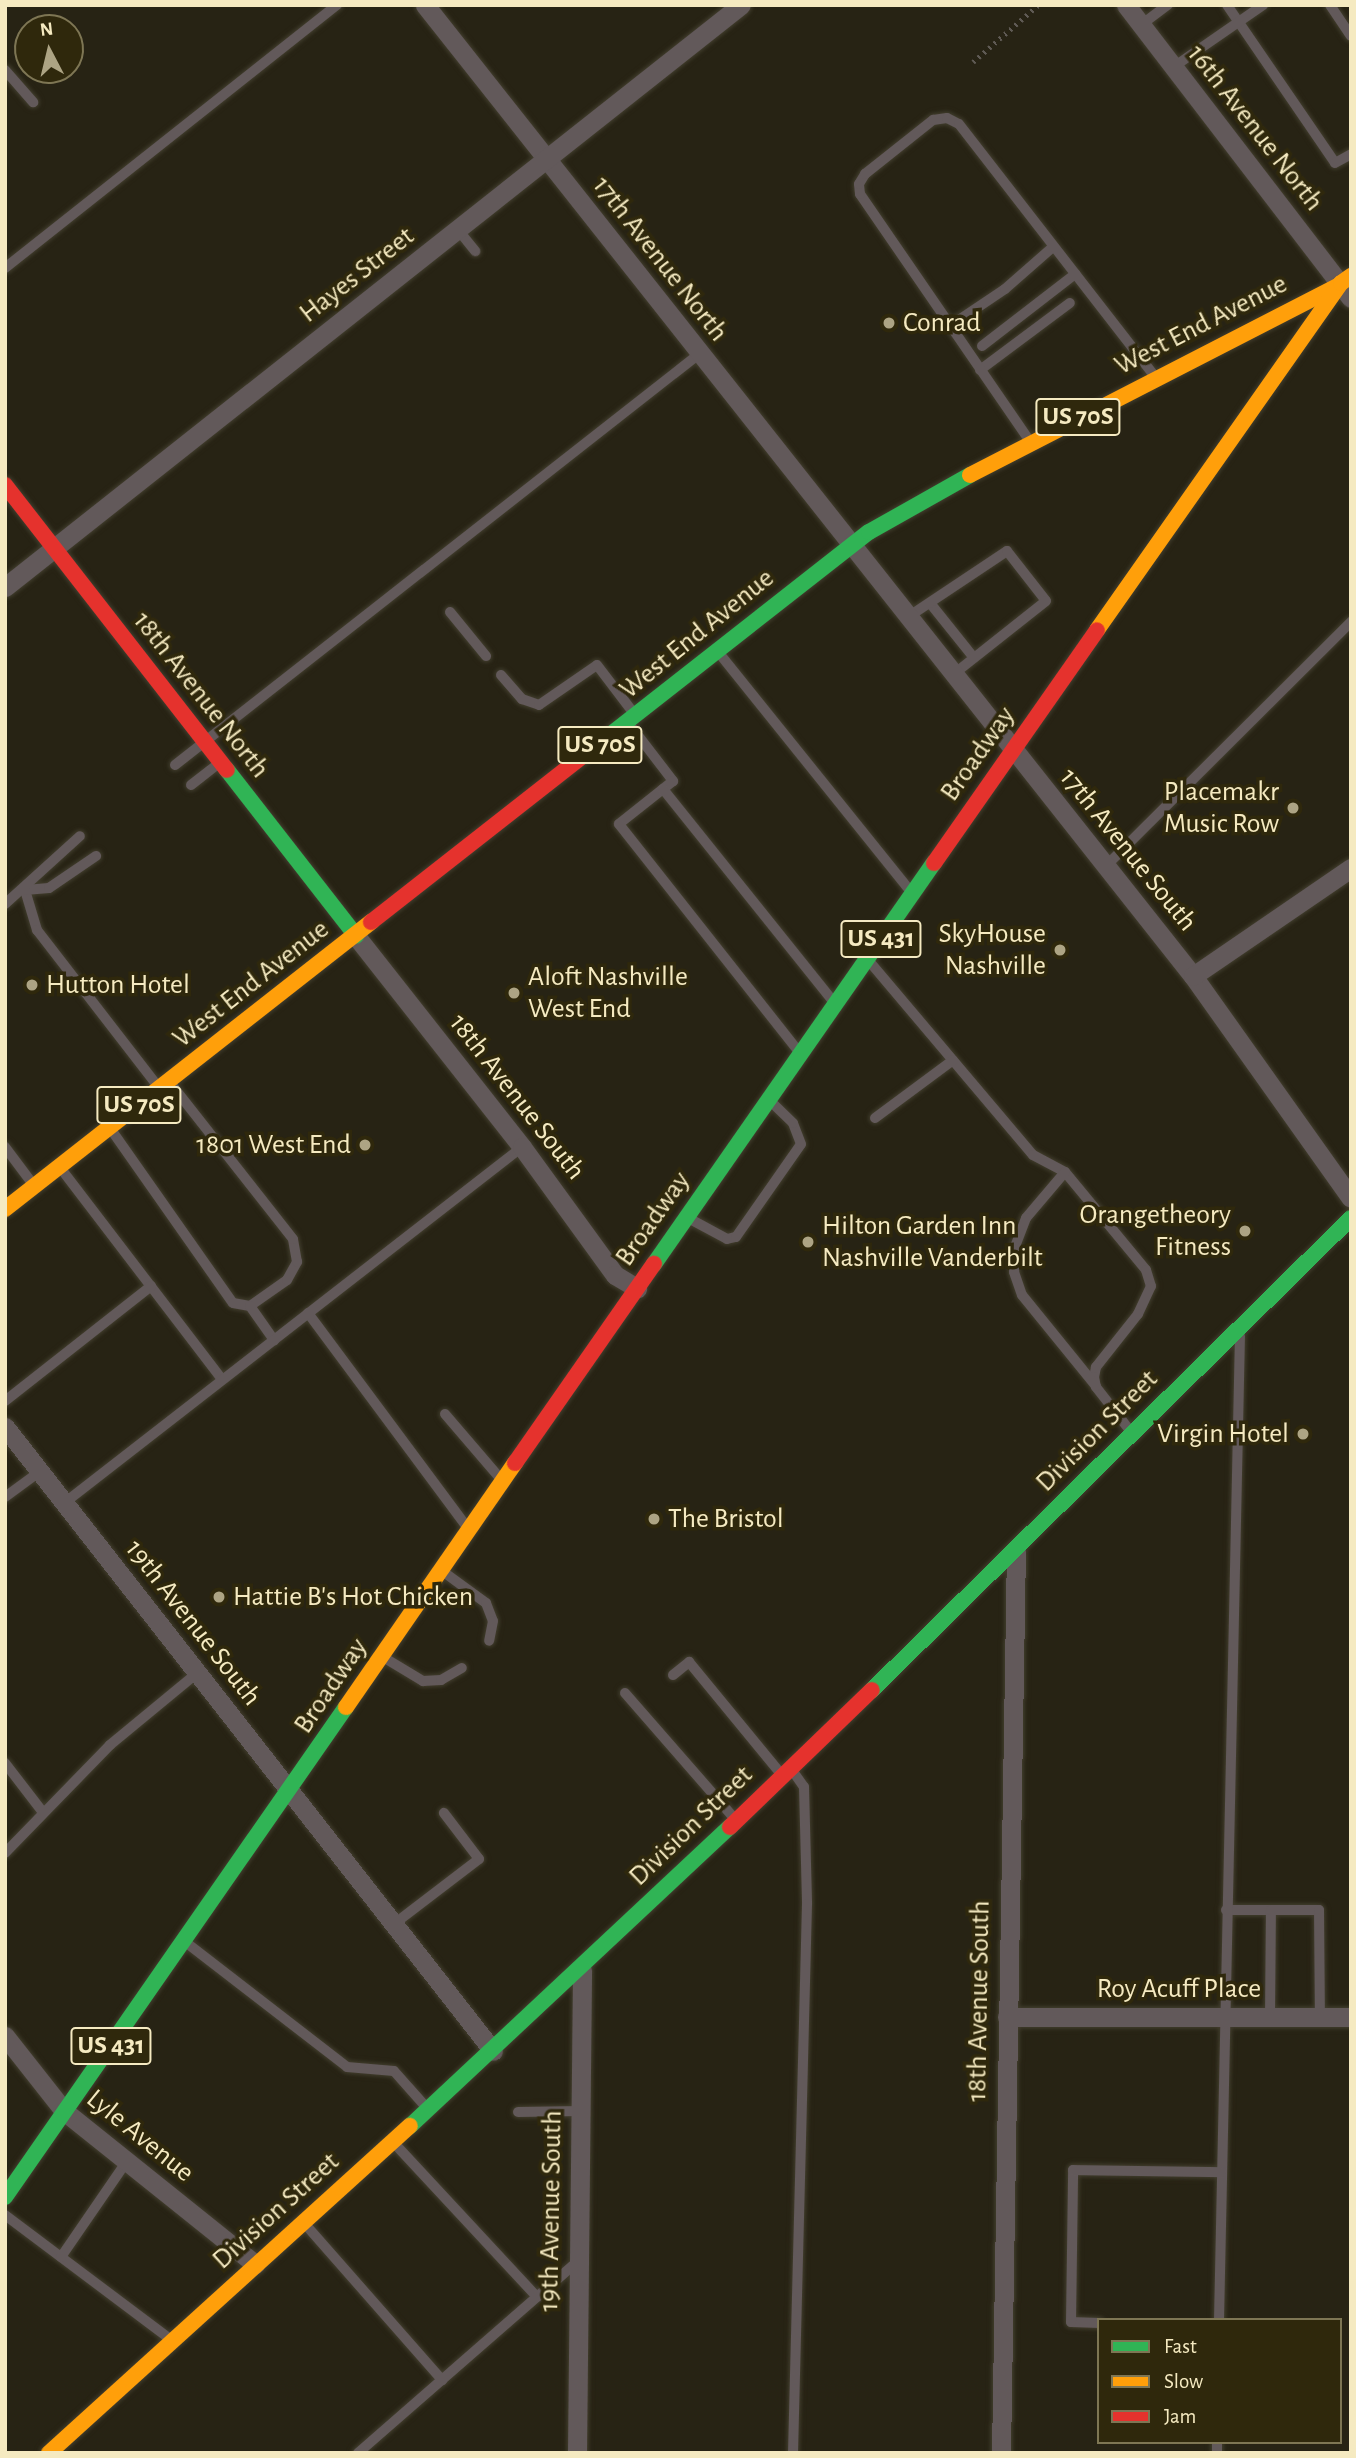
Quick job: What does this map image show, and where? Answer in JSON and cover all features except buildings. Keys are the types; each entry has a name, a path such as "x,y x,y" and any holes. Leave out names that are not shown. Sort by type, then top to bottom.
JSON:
{"main road":[{"name":"West End Avenue","path":"5,1209 718,653 851,546 1030,441 1156,377 1348,286"},
{"name":"Broadway","path":"5,2197 290,1792 502,1480 912,894 1348,286"},
{"name":"18th Avenue North","path":"5,485 356,936"},
{"name":"Division Street","path":"49,2453 582,1970 1016,1550 1351,1218"}],"street":[{"name":"17th Avenue North","path":"425,5 851,546"},
{"name":"Hayes Street","path":"5,587 547,162 741,5"},
{"name":"16th Avenue North","path":"1126,5 1172,68 1348,286"},
{"name":"17th Avenue South","path":"851,546 1193,976 1351,1198"},
{"path":"1193,976 1351,868"},
{"name":"18th Avenue South","path":"356,936 522,1147 615,1275 637,1288"},
{"name":"19th Avenue South","path":"5,1427 493,2051"},
{"name":"18th Avenue South","path":"1001,2453 1016,1550"},
{"name":"19th Avenue South","path":"577,2453 582,1970"},
{"name":"Roy Acuff Place","path":"1007,2017 1351,2017"},
{"name":"Lyle Avenue","path":"5,2036 64,2111 255,2264"}],"lane":[{"path":"5,268 337,5"},
{"path":"1141,25 1168,5"},
{"path":"1227,5 1335,163 1351,154"},
{"path":"1172,68 1263,5"},
{"path":"1330,5 1351,36"},
{"path":"5,70 33,102"},
{"path":"1030,441 860,194 859,184 865,174 933,120 947,118 959,124 1156,377"},
{"path":"459,231 475,251"},
{"path":"950,326 1005,289 1053,247"},
{"path":"982,346 1075,274"},
{"path":"980,370 1070,303"},
{"path":"175,765 699,354"},
{"path":"908,617 1007,551 1046,601 953,674"},
{"path":"930,603 974,658"},
{"path":"450,612 486,656"},
{"path":"1106,866 1351,622"},
{"path":"718,653 912,894"},
{"path":"501,674 522,699 539,705 597,665 673,781 619,824 801,1054"},
{"path":"191,785 220,763"},
{"path":"663,789 835,1004"},
{"path":"5,904 24,890 36,871 79,836"},
{"path":"24,890 49,888 96,856"},
{"path":"24,890 37,930 293,1240 298,1262 287,1280 250,1306"},
{"path":"867,959 1033,1155 1065,1172 1146,1270 1151,1286 1138,1314 1096,1367 1096,1387"},
{"path":"874,1118 953,1060"},
{"path":"686,1217 727,1239 743,1229 801,1144 793,1123 768,1099"},
{"path":"109,1128 233,1303 250,1306 275,1340"},
{"path":"5,1147 35,1186"},
{"path":"63,1504 522,1147"},
{"path":"59,1167 222,1379"},
{"path":"1065,1172 1026,1218 1015,1247 1014,1272 1023,1295 1132,1433"},
{"path":"5,1401 151,1286"},
{"path":"308,1313 469,1529"},
{"path":"1219,2318 1223,2017 1241,1325"},
{"path":"445,1415 502,1480"},
{"path":"5,1497 39,1472"},
{"path":"441,1569 486,1603 493,1621 489,1641"},
{"path":"383,1657 423,1681 441,1680 462,1668"},
{"path":"673,1675 689,1662 785,1771 804,1787 807,1904 793,2453"},
{"path":"5,1853 41,1811 110,1745 197,1674"},
{"path":"625,1693 735,1820"},
{"path":"5,1763 41,1811"},
{"path":"394,1924 479,1858 444,1813"},
{"path":"1226,1910 1319,1910 1320,2017"},
{"path":"1270,2017 1271,1910"},
{"path":"184,1941 347,2067 394,2071 428,2109"},
{"path":"518,2112 581,2111"},
{"path":"392,2141 537,2297"},
{"path":"61,2257 127,2161"},
{"path":"1097,2323 1071,2322 1073,2170 1221,2172"},
{"path":"5,2215 173,2341"},
{"path":"303,2221 442,2380"},
{"path":"358,2453 579,2260"}],"path":[{"path":"973,62 1038,5"}],"traffic: fast":[{"path":"606,738 869,532 970,475"},
{"path":"227,770 356,936"},
{"path":"654,1264 934,863"},
{"path":"872,1690 1351,1218"},
{"path":"5,2197 346,1707"},
{"path":"410,2126 730,1827"}],"traffic: slow":[{"path":"1097,630 1341,283 1351,276"},
{"path":"970,475 1337,286"},
{"path":"5,1209 371,922"},
{"path":"346,1707 515,1463"},
{"path":"49,2453 410,2126"}],"traffic: jam":[{"path":"5,485 227,770"},
{"path":"934,863 1097,630"},
{"path":"371,922 606,738"},
{"path":"515,1463 654,1264"},
{"path":"730,1827 872,1690"}],"place":[{"name":"Conrad","path":"889,323"},
{"name":"Placemakr Music Row","path":"1293,808"},
{"name":"SkyHouse Nashville","path":"1060,950"},
{"name":"Hutton Hotel","path":"32,985"},
{"name":"Aloft Nashville West End","path":"514,993"},
{"name":"1801 West End","path":"365,1145"},
{"name":"Orangetheory Fitness","path":"1245,1231"},
{"name":"Hilton Garden Inn Nashville Vanderbilt","path":"808,1242"},
{"name":"Virgin Hotel","path":"1303,1434"},
{"name":"The Bristol","path":"654,1519"},
{"name":"Hattie B's Hot Chicken","path":"219,1597"}]}
